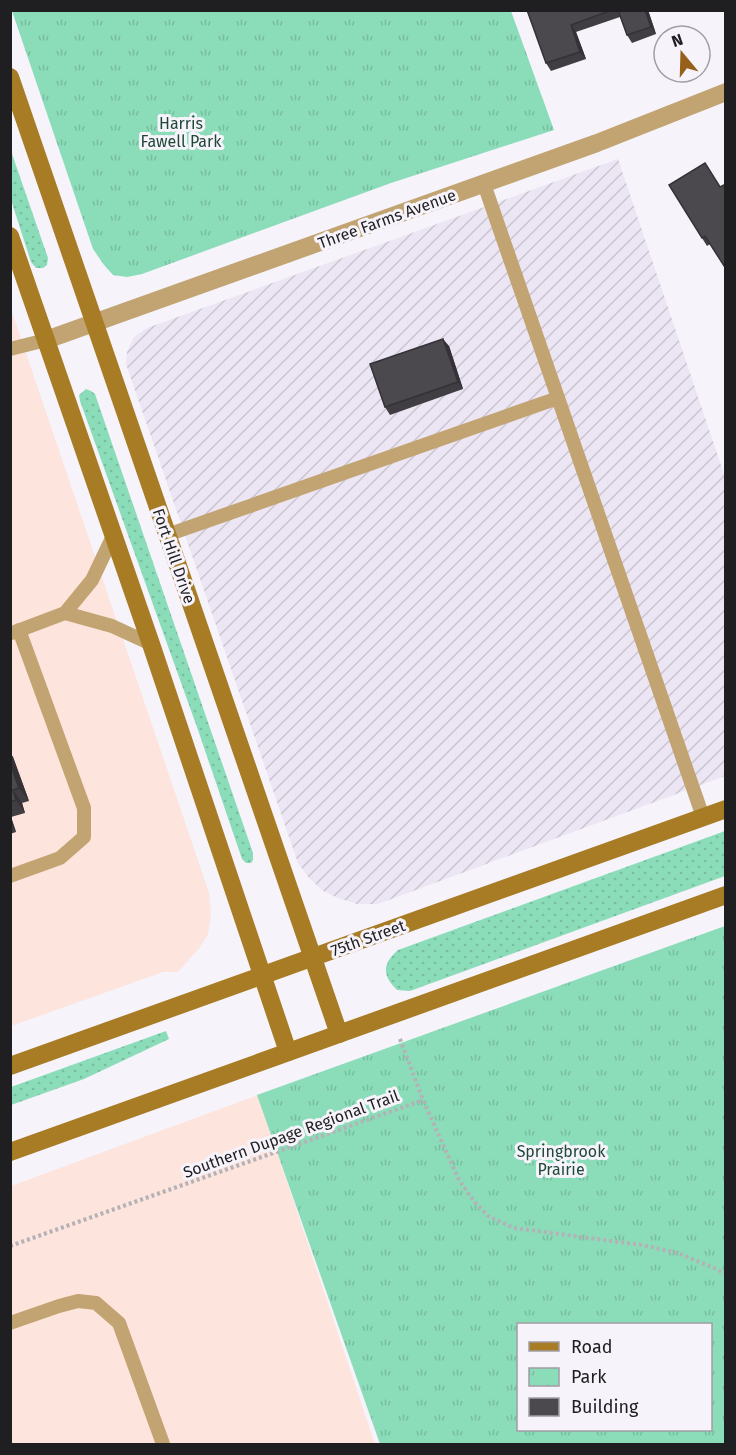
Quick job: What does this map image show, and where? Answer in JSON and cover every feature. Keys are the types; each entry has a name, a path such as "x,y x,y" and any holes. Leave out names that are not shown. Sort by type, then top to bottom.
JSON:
{"street":[{"name":"Fort Hill Drive","path":"10,77 339,1034"},
{"name":"Three Farms Avenue","path":"46,340 597,143 726,92"},
{"path":"10,236 288,1052"},
{"name":"75th Street","path":"10,1066 726,809"},
{"path":"10,1152 726,895"}],"lane":[{"path":"484,184 703,817"},
{"path":"10,349 46,340"},
{"path":"167,535 558,398"},
{"path":"10,876 60,858 84,837 84,808 15,632 65,614 92,580 113,536"},
{"path":"65,614 112,626 150,644"},
{"path":"10,1323 78,1301 96,1303 119,1323 163,1444"}],"path":[{"path":"392,1016 423,1100"},
{"name":"Southern Dupage Regional Trail","path":"10,1246 423,1100 459,1180 488,1216 514,1228 642,1245 678,1253 726,1274"}],"shaded area":[{"path":"618,159 725,477 725,776 378,904 357,904 338,898 323,891 298,863 126,364 127,352 134,337 147,328"},
{"path":"10,306 209,893 211,915 208,934 178,972 163,972 11,1026"},
{"path":"258,1095 375,1444 11,1444 11,1186"}],"green space":[{"name":"Harris Fawell Park","path":"12,11 511,11 554,130 391,183 142,274 127,277 113,275 93,249"},
{"path":"10,148 48,258 47,265 43,268 36,268 31,262 11,200"},
{"path":"86,389 95,394 253,853 251,863 246,863 242,859 80,401 79,395"},
{"path":"725,831 725,876 410,991 397,990 389,979 387,965 398,950"},
{"name":"Springbrook Prairie","path":"725,926 725,1444 380,1444 257,1095"},
{"path":"166,1031 169,1039 84,1079 11,1105 11,1087"}],"building":[{"path":"527,10 612,10 571,25 580,52 546,63"},
{"path":"618,10 645,10 651,27 627,35"},
{"path":"705,163 720,187 726,184 726,269 705,236 702,238 669,185"},
{"path":"443,339 458,382 385,407 370,364"},
{"path":"10,763 19,788 13,790 16,800 10,802"}]}
